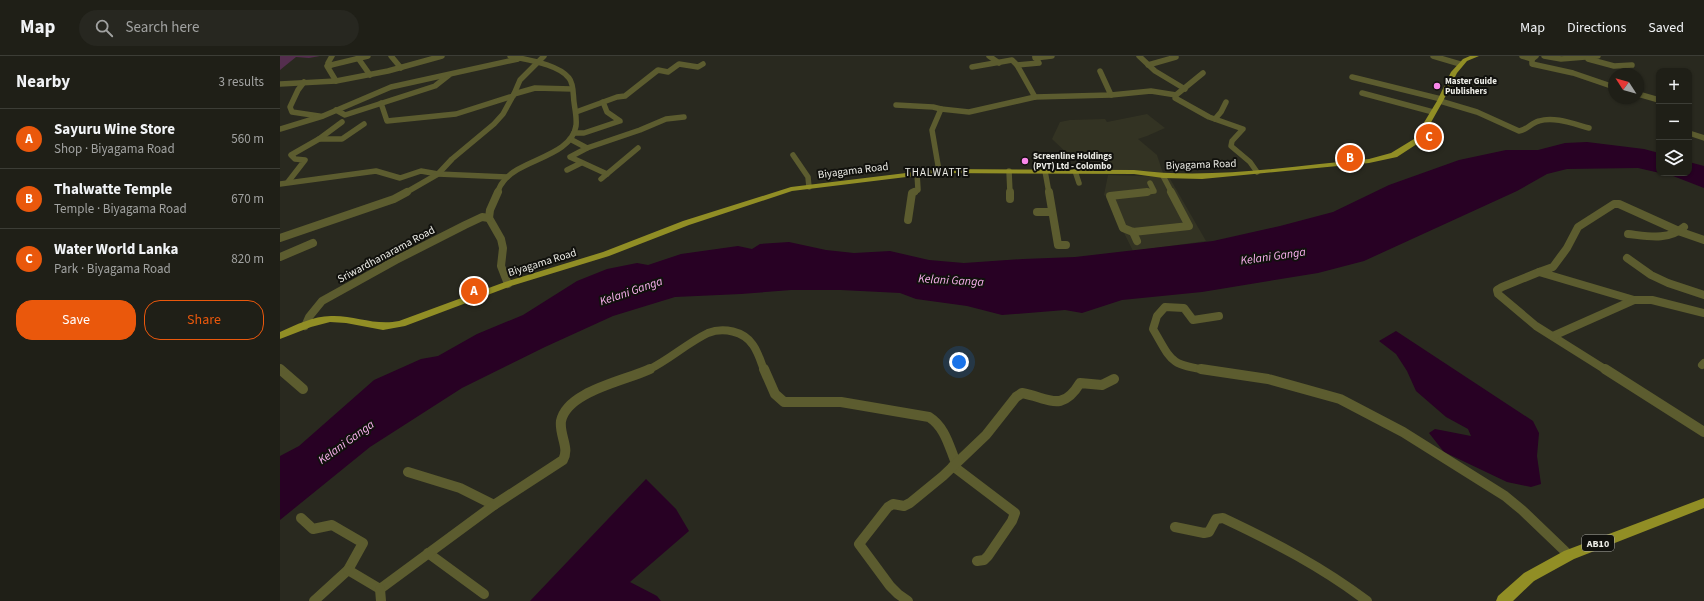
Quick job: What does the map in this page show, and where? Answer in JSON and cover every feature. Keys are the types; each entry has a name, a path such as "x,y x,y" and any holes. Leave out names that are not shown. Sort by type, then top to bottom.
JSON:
{"main road":[{"path":"1460,64 1471,57"},
{"name":"Biyagama Road","path":"280,336 316,322 336,318 374,327 388,327 415,320 508,284 612,252 686,223 764,197 809,187 939,171 1134,172 1163,176 1202,177 1362,162 1394,155 1417,140 1454,72 1460,64"},
{"name":"AB10","path":"1503,601 1529,577 1569,554 1704,503"}],"street":[{"path":"331,65 328,63 332,56"},
{"path":"336,81 327,66 365,56"},
{"path":"391,56 401,68"},
{"path":"280,84 336,81 401,68 442,56"},
{"path":"510,56 538,62 566,76 570,80 576,112 572,136"},
{"path":"280,129 323,116 390,87 530,56"},
{"path":"280,238 394,199 438,174 452,159 494,124 503,114 520,80 544,56"},
{"path":"988,56 999,63"},
{"path":"1035,57 1052,56"},
{"path":"1139,56 1148,65 1185,89"},
{"path":"1433,56 1460,64"},
{"path":"1522,56 1535,57 1531,63 1532,64 1573,73 1608,85"},
{"path":"1544,56 1556,59 1598,56"},
{"path":"1017,65 1039,63 1035,57"},
{"path":"1148,65 1176,57"},
{"path":"358,58 370,75"},
{"path":"1583,58 1614,66 1632,65"},
{"path":"972,68 1012,60 1017,65 1035,97"},
{"path":"576,112 618,97 625,96 658,70 668,72 679,64 698,67 703,64"},
{"path":"1100,71 1111,95"},
{"path":"1176,95 1203,73"},
{"path":"336,110 345,115 435,86 449,75"},
{"path":"1352,76 1440,100 1477,112 1519,131 1523,131 1538,121 1544,119 1589,128"},
{"path":"304,82 298,90 290,107 292,112 323,116"},
{"path":"381,103 387,121 408,120 456,114 535,88 572,89"},
{"path":"896,105 933,107 969,112 1035,97 1111,95 1149,90 1166,91 1176,95"},
{"path":"1362,93 1433,112"},
{"path":"1176,95 1175,98 1179,101 1215,119 1243,129 1232,140 1231,146 1250,162 1257,172"},
{"path":"1644,96 1656,99"},
{"path":"508,284 501,266 503,248 501,239 489,218 489,214 501,184 526,165 556,150 572,136 620,121 607,112 603,102"},
{"path":"1215,119 1221,112 1226,102"},
{"path":"939,171 932,130 941,109"},
{"path":"607,174 570,157 587,148 640,130 666,119 684,117"},
{"path":"288,182 305,160 295,159 291,155 319,139 342,122"},
{"path":"319,139 342,139 364,124"},
{"path":"1692,134 1704,138"},
{"path":"572,136 587,148"},
{"path":"601,179 638,148"},
{"path":"793,155 808,177 809,187"},
{"path":"567,170 581,163"},
{"path":"280,184 376,171 400,178 422,171 438,174 507,178"},
{"path":"1009,171 1010,199"},
{"path":"1045,171 1058,245 1066,245"},
{"path":"1075,172 1079,183"},
{"path":"908,220 912,193 918,190 917,173"},
{"path":"1150,183 1154,191 1122,191 1110,196 1123,228 1133,232 1189,226 1163,176"},
{"path":"1704,240 1683,229 1619,204 1614,204 1578,227 1567,248 1552,267 1497,290 1498,294 1516,311 1704,432"},
{"path":"1037,212 1052,212"},
{"name":"Sriwardhanarama Road","path":"305,326 309,317 322,301 396,260 465,225 482,217 489,218"},
{"path":"1628,234 1662,236 1683,229"},
{"path":"1133,232 1137,241"},
{"path":"280,257 313,243"},
{"path":"1627,258 1651,275 1668,283 1704,295"},
{"path":"1539,272 1634,300 1652,300 1704,313"},
{"path":"1553,336 1634,300"},
{"path":"1219,316 1193,320 1184,308 1165,307 1157,316 1153,329 1169,357 1175,364 1185,367 1268,379 1340,399 1370,414 1403,432 1504,496 1537,523 1569,554"},
{"path":"380,589 494,505 558,465 564,459 565,447 560,429 561,420 567,409 580,398 595,390 645,372 709,333 721,329 731,330 749,339 775,394 784,402 841,402 929,417 938,422 942,429 954,465 1015,513 1012,521 988,556 984,560 977,561"},
{"path":"280,369 303,389"},
{"path":"908,601 899,596 891,588 876,566 864,554 859,544 864,535 888,507 893,504 904,506 910,503 954,465 997,423 1016,397 1022,393 1033,394 1048,400 1059,402 1068,399 1080,383 1094,386 1108,384 1114,379"},
{"path":"408,472 460,488 494,505"},
{"path":"301,518 312,529 332,526 363,543 348,570 314,601"},
{"path":"1175,527 1204,533 1209,532 1216,518 1223,518 1296,553 1343,583 1367,601"},
{"path":"428,553 484,594"},
{"path":"348,570 380,589"},
{"path":"380,589 381,601"}],"shaded area":[{"path":"280,56 320,56 309,58 296,57 280,70"},
{"path":"1147,114 1165,128 1138,139 1157,155 1163,173 1105,171 1103,161 1070,156 1052,139 1060,122 1070,120 1105,119 1107,122"},
{"path":"1108,175 1169,177 1206,241 1133,251 1118,221 1112,201 1104,195"}],"water":[{"name":"Kelani Ganga","path":"1587,142 1644,149 1656,152 1656,172 1638,168 1567,169 1547,174 1517,191 1364,261 1318,273 1202,292 1122,300 1082,313 1065,310 1002,315 967,306 916,299 900,293 841,290 791,290 675,297 613,316 545,347 462,388 370,447 280,520 280,456 299,446 374,380 421,359 438,356 477,334 523,315 577,281 607,269 637,263 648,265 681,254 738,246 752,249 760,244 789,242 826,250 854,253 890,251 929,260 964,263 1075,257 1213,241 1333,212 1389,185 1459,160 1506,150 1538,150 1565,143"},
{"path":"1692,163 1704,166 1704,188 1673,176 1692,176"},
{"path":"1396,331 1533,421 1539,433 1537,456 1541,484 1531,487 1507,482 1444,452 1429,433 1435,429 1471,436 1468,429 1446,417 1416,391 1407,371 1396,354 1379,341"},
{"path":"646,479 676,509 689,531 630,582 657,596 661,601 530,601"}],"place":[{"name":"Master Guide Publishers","path":"1437,86"},
{"name":"Water World Lanka","path":"1429,137"},
{"name":"Thalwatte Temple","path":"1350,158"},
{"name":"Screenline Holdings (PVT) Ltd - Colombo","path":"1025,161"},
{"name":"Sayuru Wine Store","path":"474,291"}],"district":[{"name":"THALWATTE","path":"937,172"}]}
